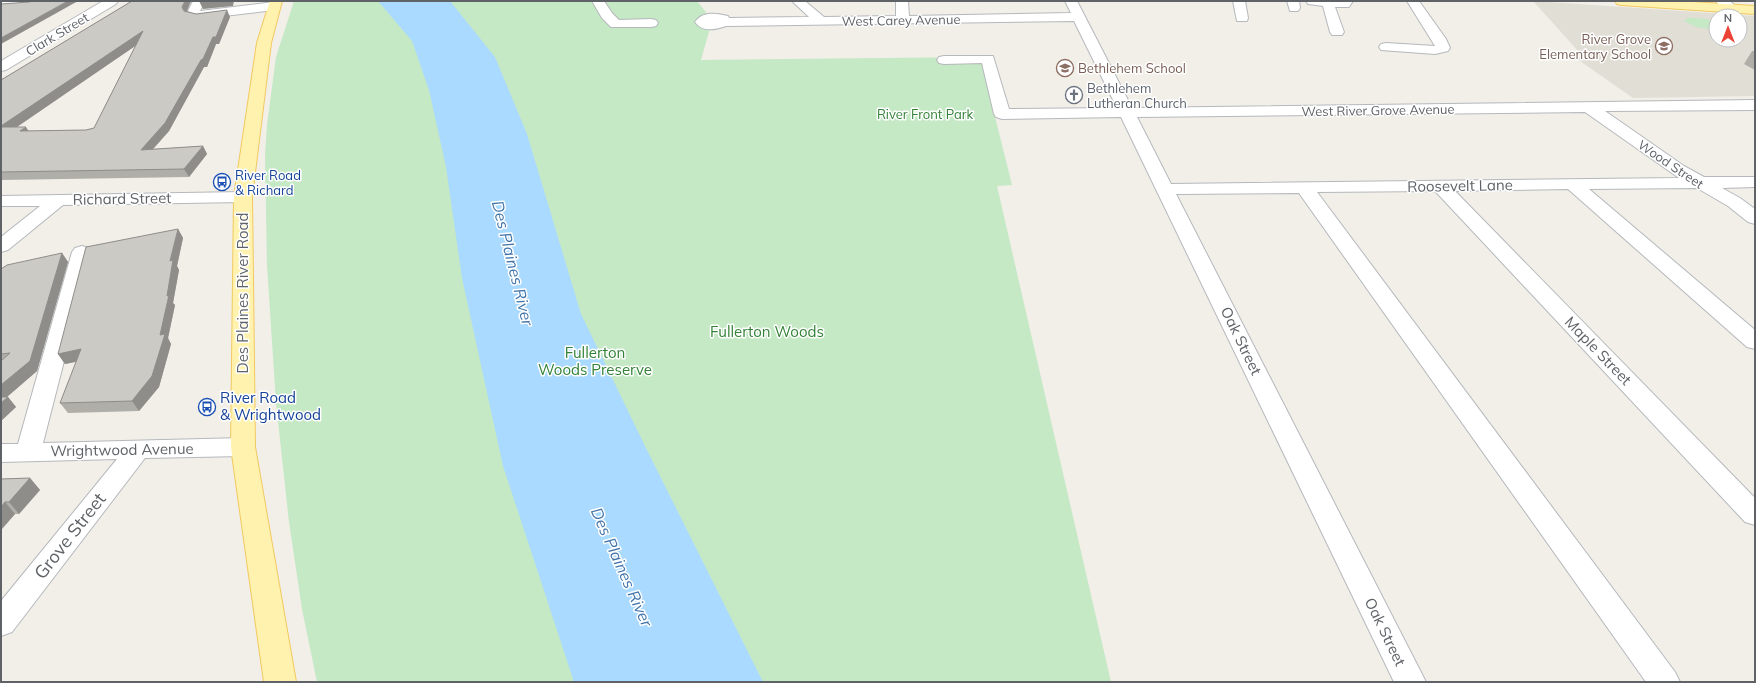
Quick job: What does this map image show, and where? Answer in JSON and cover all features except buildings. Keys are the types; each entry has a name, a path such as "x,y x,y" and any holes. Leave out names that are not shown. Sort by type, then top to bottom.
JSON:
{"main road":[{"path":"1621,1 1727,5 1755,10"},
{"name":"Des Plaines River Road","path":"275,3 264,43 243,197 243,447 280,682"}],"street":[{"path":"1,3 31,1"},
{"name":"Clark Street","path":"1,67 112,1"},
{"path":"199,1 193,13 199,15 275,3"},
{"path":"598,1 607,15 616,24 651,23"},
{"path":"798,1 821,21"},
{"path":"902,1 903,20"},
{"path":"1239,1 1242,18"},
{"path":"1312,1 1345,4 1347,1"},
{"path":"1386,47 1435,50 1443,48 1439,39 1413,1"},
{"path":"1,9 15,2"},
{"path":"1328,3 1337,32"},
{"name":"West Carey Avenue","path":"704,6 719,20 821,21 903,20 1075,9"},
{"name":"Oak Street","path":"1075,9 1410,682"},
{"name":"West River Grove Avenue","path":"944,60 988,59 1002,114 1755,105"},
{"name":"Wood Street","path":"1589,107 1699,183 1734,202 1755,218"},
{"name":"Roosevelt Lane","path":"1165,189 1755,182"},
{"path":"1572,184 1755,342"},
{"name":"Maple Street","path":"1440,186 1755,515"},
{"path":"1304,187 1664,682"},
{"name":"Richard Street","path":"1,201 243,197"},
{"path":"1,246 58,200"},
{"path":"28,452 82,252"},
{"name":"Wrightwood Avenue","path":"1,453 243,447"},
{"name":"Grove Street","path":"1,623 138,450"}],"shaded area":[{"name":"River Grove Elementary School","path":"1533,1 1708,13 1708,48 1748,48 1748,16 1755,16 1755,96 1633,98 1567,52 1579,52"}],"green space":[{"name":"Fullerton Woods Preserve","path":"294,1 697,1 709,16 700,17 695,22 700,26 710,28 701,60 980,57 1012,185 997,186 1111,682 317,682 302,609 289,522 276,403 267,265 265,155 267,125 276,57"},
{"path":"1688,18 1708,20 1708,29 1696,27 1684,21"}],"water":[{"name":"Des Plaines River","path":"378,1 450,1 495,57 527,134 581,314 763,682 574,682 503,466 462,278 446,167 429,90 412,41"}],"place":[{"name":"River Grove Elementary School","path":"1664,46"},
{"name":"Bethlehem School","path":"1065,68"},
{"name":"Bethlehem Lutheran Church","path":"1074,95"},
{"name":"River Road & Richard","path":"222,182"},
{"name":"River Road & Wrightwood","path":"207,407"}],"park label":[{"name":"River Front Park","path":"925,114"},
{"name":"Fullerton Woods","path":"767,332"}]}
